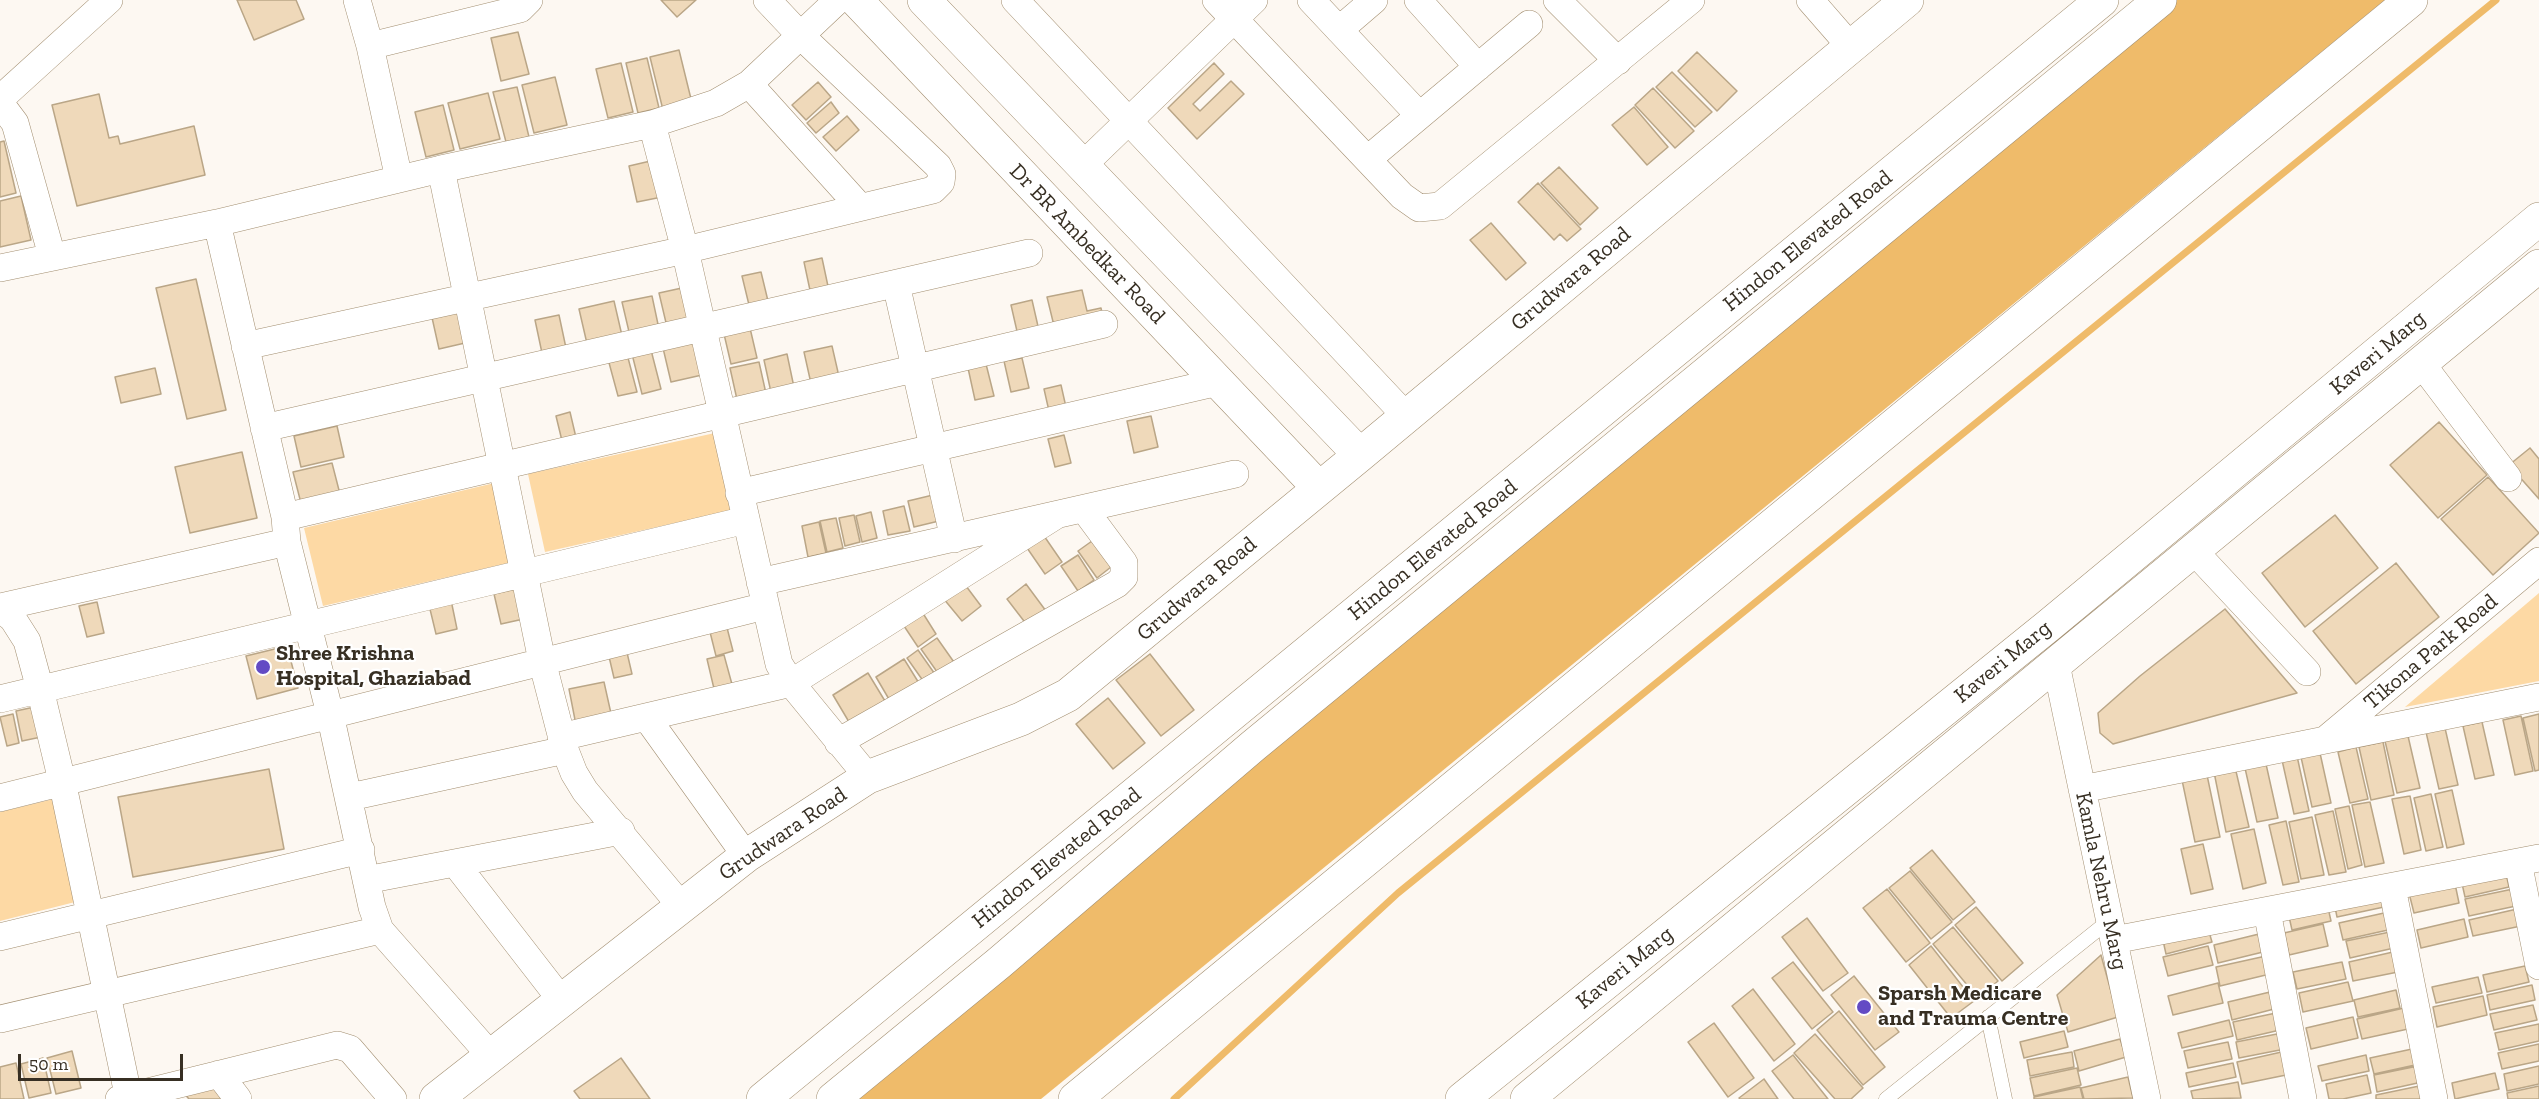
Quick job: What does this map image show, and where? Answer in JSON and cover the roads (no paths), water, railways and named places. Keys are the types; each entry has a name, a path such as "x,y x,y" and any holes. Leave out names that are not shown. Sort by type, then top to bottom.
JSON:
{"main road":[{"name":"Dr BR Ambedkar Road","path":"856,0 1319,488"},
{"path":"924,0 1360,455"},
{"name":"Grudwara Road","path":"436,1099 746,856 868,777 1021,719 1068,695 1907,0"},
{"name":"Hindon Elevated Road","path":"763,1099 2102,0"},
{"name":"Hindon Elevated Road","path":"833,1099 999,963 1253,746 2160,0"},
{"path":"1075,1099 2411,0"},
{"name":"Kaveri Marg","path":"1462,1099 2048,626 2539,219"},
{"name":"Kaveri Marg","path":"1527,1099 2539,266"}],"street":[{"path":"52,256 4,113 109,0"},
{"path":"357,0 370,46 399,179"},
{"path":"370,46 520,9 530,0"},
{"path":"245,346 685,250 933,190 940,182 942,174 938,166 801,36 767,0"},
{"path":"0,268 217,223 441,169 652,124 716,103 749,84 838,0"},
{"path":"1016,0 1406,416"},
{"path":"1083,165 1129,121 1225,10 1254,0"},
{"path":"1311,0 1419,115"},
{"path":"1339,30 1374,0"},
{"path":"1418,0 1478,67"},
{"path":"1557,0 1618,61"},
{"path":"1810,0 1851,47"},
{"path":"1225,10 1402,196 1419,208 1440,206 1618,61 1679,4"},
{"path":"1368,159 1529,24"},
{"path":"749,84 860,207"},
{"path":"652,124 685,250 779,664 790,683 868,777"},
{"path":"441,169 523,573 563,743 574,773 585,791 621,831 682,907"},
{"path":"217,223 307,626 350,797 366,880 380,930 491,1056"},
{"path":"264,428 1029,253"},
{"path":"896,284 954,538"},
{"path":"0,607 286,530 503,467 1104,324"},
{"path":"2421,363 2508,478"},
{"path":"739,493 1218,382"},
{"path":"0,798 542,661 954,538 1235,474"},
{"path":"838,742 1117,584 1124,577 1124,563 1084,509"},
{"path":"350,797 563,743 647,718 790,683 1055,516"},
{"path":"0,699 746,520"},
{"path":"2193,550 2307,672"},
{"name":"Tikona Park Road","path":"2322,742 2539,561"},
{"path":"0,607 13,619 27,641 40,688 62,781 126,1098 344,1046 350,1049 393,1099"},
{"name":"Kamla Nehru Marg","path":"2056,664 2147,1099"},
{"name":"Tikona Park Road","path":"2082,789 2539,697"},
{"path":"647,718 746,856"},
{"path":"366,880 621,831"},
{"path":"0,937 360,850"},
{"path":"2112,930 2267,911 2529,860 2539,966"},
{"path":"455,863 562,1001"},
{"path":"2392,887 2434,1099"},
{"path":"2267,911 2303,1099"},
{"path":"0,1019 380,930"},
{"path":"219,1074 238,1099"}],"lane":[{"path":"1886,1099 1988,1017 2112,930"},
{"path":"1988,1017 2005,1099"}],"waterway":[{"path":"1174,1099 1398,893 2496,0"}],"place":[{"name":"Shree Krishna Hospital, Ghaziabad","path":"263,667"},
{"name":"Sparsh Medicare and Trauma Centre","path":"1864,1007"}]}
